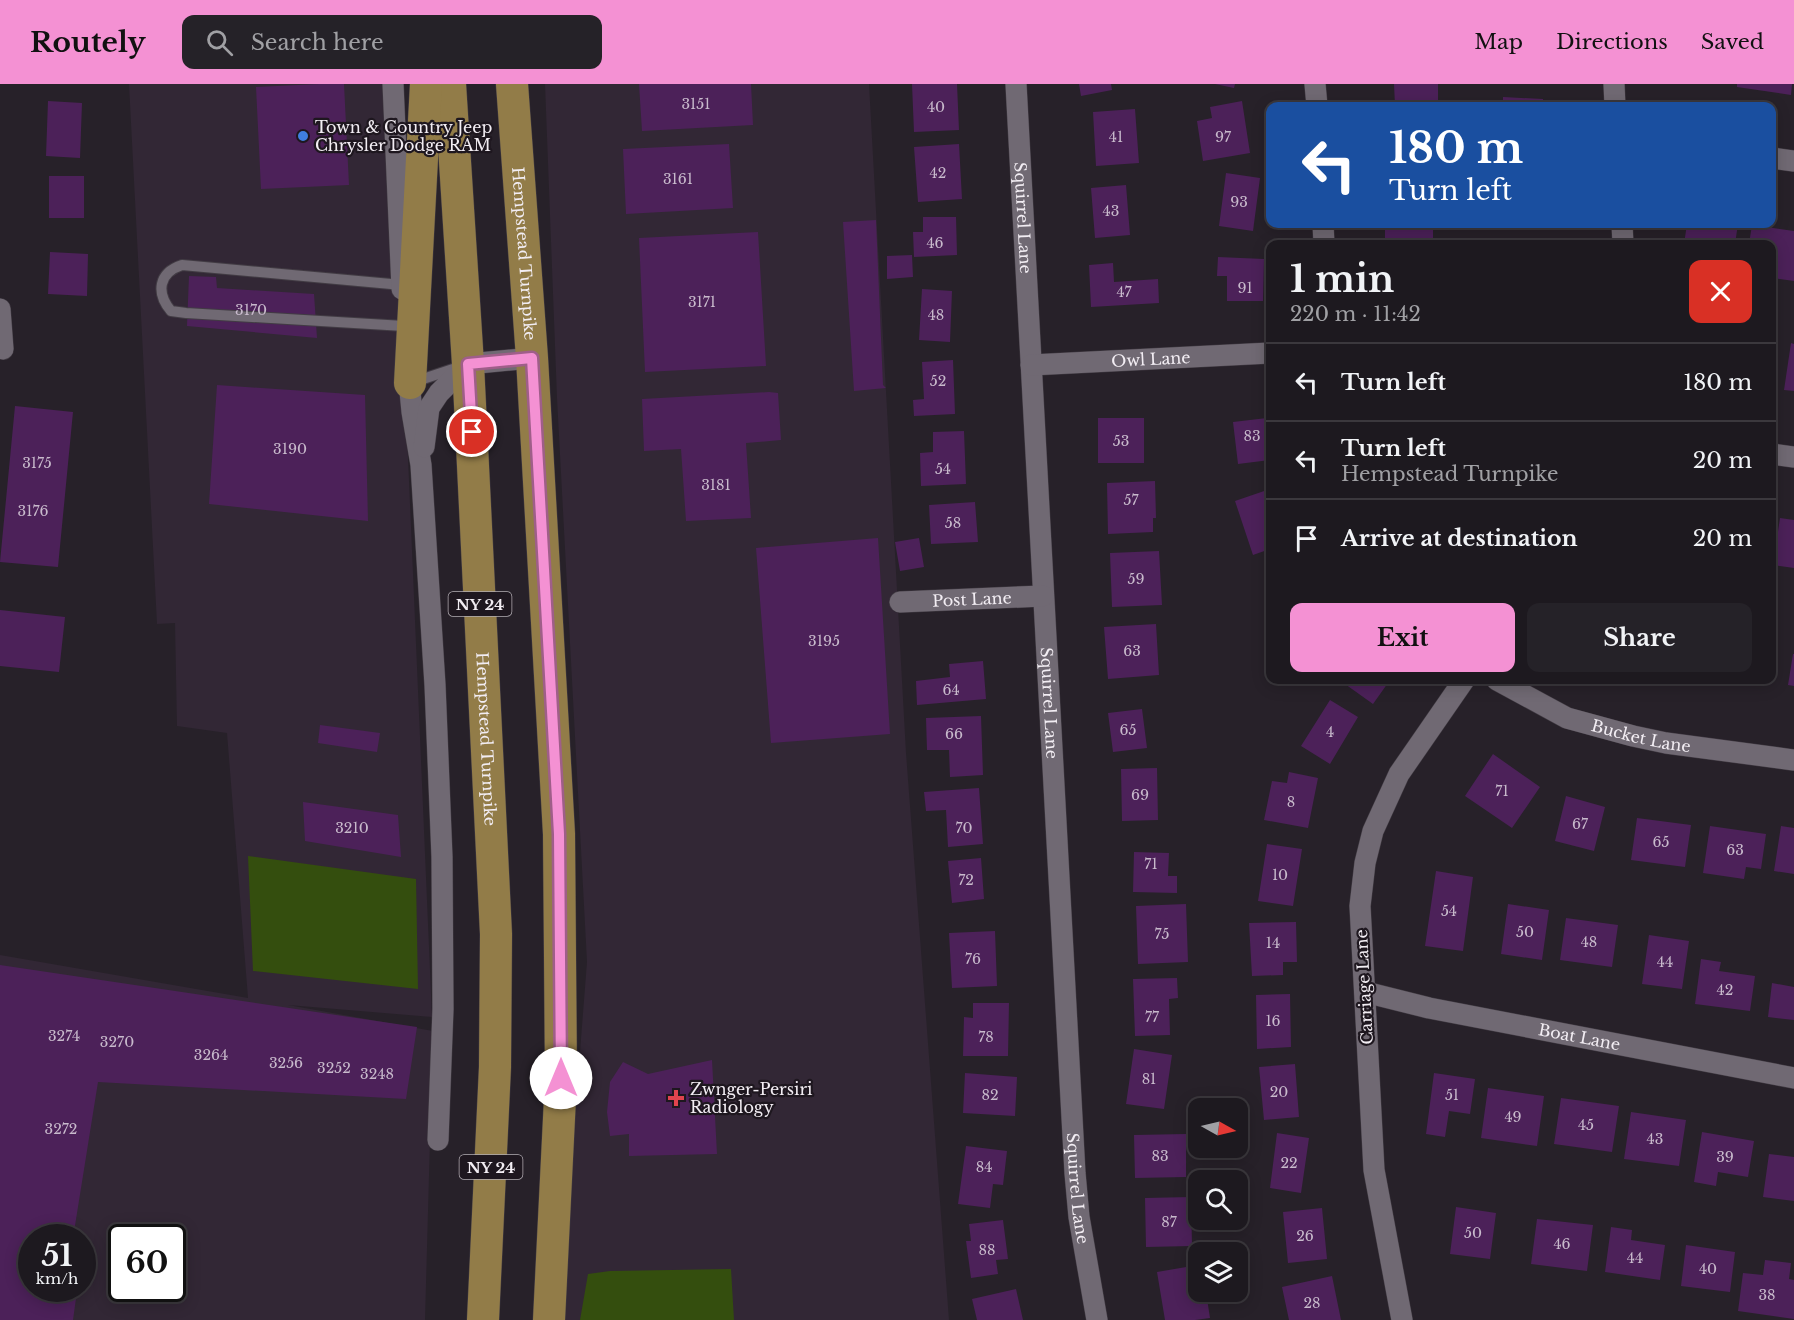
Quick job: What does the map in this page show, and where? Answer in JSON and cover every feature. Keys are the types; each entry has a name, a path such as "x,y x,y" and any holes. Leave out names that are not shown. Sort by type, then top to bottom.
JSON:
{"main road":[{"path":"410,383 426,84"},
{"name":"Hempstead Turnpike","path":"450,84 468,364 496,934 494,1089 483,1320"},
{"name":"Hempstead Turnpike","path":"512,84 532,358 559,846 561,1078 549,1320"}],"street":[{"path":"393,84 404,326 412,412 421,465 435,685 442,857 443,1009 438,1140"},
{"name":"Squirrel Lane","path":"1016,84 1075,1173 1079,1217 1097,1320"},
{"path":"1315,84 1317,102"},
{"path":"1614,84 1615,102"},
{"path":"1776,159 1794,161"},
{"path":"0,309 3,349"},
{"name":"Owl Lane","path":"1031,365 1266,353"},
{"path":"421,465 429,408 439,393 468,364 532,358"},
{"path":"1776,455 1794,457"},
{"name":"Post Lane","path":"900,602 1043,596"},
{"name":"Carriage Lane","path":"1402,1320 1374,1170 1360,906 1365,863 1373,831 1399,774 1461,684"},
{"name":"Bucket Lane","path":"1504,684 1567,718 1633,736 1666,743 1794,760"},
{"name":"Boat Lane","path":"1365,992 1429,1008 1794,1078"}],"lane":[{"path":"402,285 182,264 174,267 160,289 162,300 171,311 404,326"},
{"path":"410,383 468,364"}],"shaded area":[{"path":"129,84 392,84 432,1017 288,1005 433,1031 425,1320 0,1320 0,955 248,998 227,733 177,726 175,623 157,624"},
{"path":"545,84 869,84 906,753 949,1320 559,1320 587,962 557,398"}],"green space":[{"path":"248,856 416,879 418,989 253,971"},
{"path":"731,1269 734,1320 580,1320 588,1274 610,1271"}],"building":[{"name":"Town & Country Jeep Chrysler Dodge RAM","path":"344,84 349,185 261,189 256,87"},
{"path":"639,84 751,84 753,125 642,131"},
{"path":"912,84 957,84 959,130 914,132"},
{"path":"1079,84 1111,84 1112,90 1081,96"},
{"path":"1215,84 1235,84 1234,88"},
{"path":"1394,84 1438,84 1438,102 1395,102"},
{"path":"1737,84 1792,84 1791,95 1737,87"},
{"path":"1503,97 1543,99 1543,102 1503,102"},
{"path":"48,101 82,103 80,158 46,156"},
{"path":"1242,101 1250,153 1203,161 1197,121 1212,118 1210,107"},
{"path":"1135,109 1139,163 1096,166 1093,112"},
{"path":"729,144 733,208 626,214 623,149"},
{"path":"959,144 962,199 918,202 914,147"},
{"path":"1226,173 1260,178 1253,231 1219,226"},
{"path":"49,176 84,176 84,218 49,218"},
{"path":"1126,185 1130,235 1095,238 1091,188"},
{"path":"923,217 956,217 957,255 914,257 913,232 923,232"},
{"path":"876,220 883,385 886,388 854,391 843,222"},
{"path":"1686,228 1737,228 1736,240 1685,240"},
{"path":"1752,228 1794,231 1794,281 1776,279 1776,240 1750,240"},
{"path":"1385,229 1433,229 1433,240 1385,240"},
{"path":"758,232 766,366 645,372 639,238"},
{"path":"1562,238 1562,240 1536,240"},
{"path":"50,252 88,254 87,296 48,294"},
{"path":"912,255 913,277 887,279 887,256"},
{"path":"1218,257 1264,259 1263,301 1227,301 1227,276 1217,276"},
{"path":"1113,263 1114,282 1158,279 1159,303 1091,307 1089,265"},
{"path":"189,276 216,277 217,288 314,294 317,338 187,326"},
{"path":"922,289 952,291 950,342 919,340"},
{"path":"1791,343 1794,344 1794,391 1784,390"},
{"path":"953,360 955,414 914,416 913,400 924,399 922,362"},
{"path":"217,385 365,395 368,521 209,504"},
{"path":"778,393 781,440 746,443 751,518 686,521 681,449 644,451 642,399"},
{"path":"15,406 73,412 58,567 0,562"},
{"path":"1098,418 1144,418 1144,463 1098,463"},
{"path":"1266,418 1266,460 1238,464 1233,422"},
{"path":"964,431 966,484 921,486 920,453 933,452 933,432"},
{"path":"1155,481 1156,518 1153,518 1153,532 1108,534 1107,483"},
{"path":"1266,490 1266,550 1253,555 1235,501"},
{"path":"975,502 978,542 931,544 929,505"},
{"path":"1780,518 1794,520 1794,568 1776,565"},
{"path":"878,538 890,734 771,743 756,548"},
{"path":"919,538 924,567 900,571 895,542"},
{"path":"1159,551 1162,605 1112,607 1110,553"},
{"path":"0,610 65,617 59,672 0,666"},
{"path":"1156,624 1159,675 1108,679 1104,627"},
{"path":"1794,654 1794,686 1788,685"},
{"path":"983,661 986,699 917,705 916,681 950,677 949,664"},
{"path":"1345,684 1387,684 1373,704"},
{"path":"1330,700 1358,717 1330,764 1301,746"},
{"path":"1142,709 1147,748 1113,752 1108,713"},
{"path":"981,716 983,775 950,777 949,750 927,750 926,718"},
{"path":"320,725 380,733 377,752 318,743"},
{"path":"1493,754 1540,787 1512,828 1465,796"},
{"path":"1157,768 1158,820 1122,821 1121,769"},
{"path":"1289,772 1318,778 1308,828 1264,820 1272,781 1287,783"},
{"path":"979,788 983,844 948,847 946,810 926,811 924,792"},
{"path":"1566,796 1605,807 1594,851 1555,841"},
{"path":"303,802 398,815 401,857 305,841"},
{"path":"1637,818 1691,825 1685,867 1631,860"},
{"path":"1710,826 1766,834 1761,869 1746,867 1744,879 1703,873"},
{"path":"1781,826 1794,828 1794,874 1774,871"},
{"path":"1267,844 1302,849 1293,906 1258,901"},
{"path":"1134,852 1169,853 1168,876 1177,876 1177,893 1133,892"},
{"path":"981,858 984,899 952,903 948,861"},
{"path":"1436,871 1473,877 1463,951 1425,946"},
{"path":"1186,904 1188,962 1138,964 1136,906"},
{"path":"1508,904 1549,910 1542,960 1501,954"},
{"path":"1566,918 1618,925 1612,967 1560,960"},
{"path":"1296,922 1297,962 1283,962 1283,975 1252,976 1249,923"},
{"path":"995,931 997,986 952,988 949,933"},
{"path":"1649,935 1689,941 1682,989 1642,984"},
{"path":"1701,959 1721,962 1719,971 1755,976 1750,1011 1695,1004"},
{"path":"0,965 417,1027 406,1099 98,1082 75,1224 18,1224 18,1302 75,1302 73,1320 0,1320"},
{"path":"1177,978 1178,998 1169,999 1170,1035 1135,1036 1133,979"},
{"path":"1772,983 1794,987 1794,1020 1768,1017"},
{"path":"1290,994 1291,1047 1257,1049 1256,995"},
{"path":"973,1003 1009,1003 1008,1056 963,1056 964,1017 973,1018"},
{"path":"1134,1049 1172,1055 1164,1109 1126,1104"},
{"path":"712,1060 717,1154 629,1156 629,1134 610,1136 607,1112 610,1082 623,1062 648,1074"},
{"path":"1295,1064 1299,1117 1264,1120 1259,1067"},
{"path":"965,1073 1017,1077 1015,1116 963,1113"},
{"path":"1434,1073 1475,1079 1470,1114 1449,1111 1445,1137 1426,1134"},
{"path":"1488,1088 1544,1096 1537,1146 1481,1138"},
{"path":"1561,1098 1619,1106 1612,1152 1554,1144"},
{"path":"1631,1112 1686,1120 1679,1166 1624,1159"},
{"path":"1702,1132 1754,1141 1748,1177 1718,1172 1716,1186 1694,1182"},
{"path":"1277,1133 1309,1138 1301,1193 1270,1188"},
{"path":"1186,1134 1186,1177 1135,1178 1134,1135"},
{"path":"966,1146 1007,1151 1003,1185 993,1184 990,1208 958,1204"},
{"path":"1769,1154 1794,1157 1794,1201 1763,1197"},
{"path":"1188,1197 1188,1230 1192,1230 1192,1242 1188,1242 1188,1246 1146,1247 1145,1198"},
{"path":"1456,1207 1496,1213 1490,1259 1450,1254"},
{"path":"1322,1208 1327,1259 1288,1263 1283,1212"},
{"path":"1537,1219 1593,1225 1587,1271 1531,1264"},
{"path":"1003,1220 1008,1259 996,1260 998,1274 971,1278 966,1241 971,1241 969,1224"},
{"path":"1611,1227 1632,1230 1631,1240 1665,1245 1660,1280 1605,1272"},
{"path":"1686,1245 1735,1252 1730,1292 1681,1286"},
{"path":"1765,1260 1791,1263 1789,1279 1794,1280 1794,1319 1738,1311 1743,1273 1763,1275"},
{"path":"1188,1267 1188,1302 1208,1302 1210,1318 1165,1320 1157,1272"},
{"path":"1332,1276 1341,1320 1289,1320 1282,1287"},
{"path":"1016,1289 1023,1320 977,1320 972,1299"}],"place":[{"name":"Town & Country Jeep Chrysler Dodge RAM","path":"303,136"},
{"name":"Zwnger-Persiri Radiology","path":"676,1098"}],"route":[{"path":"472,432 468,364 532,358 559,834 561,1078"}]}
